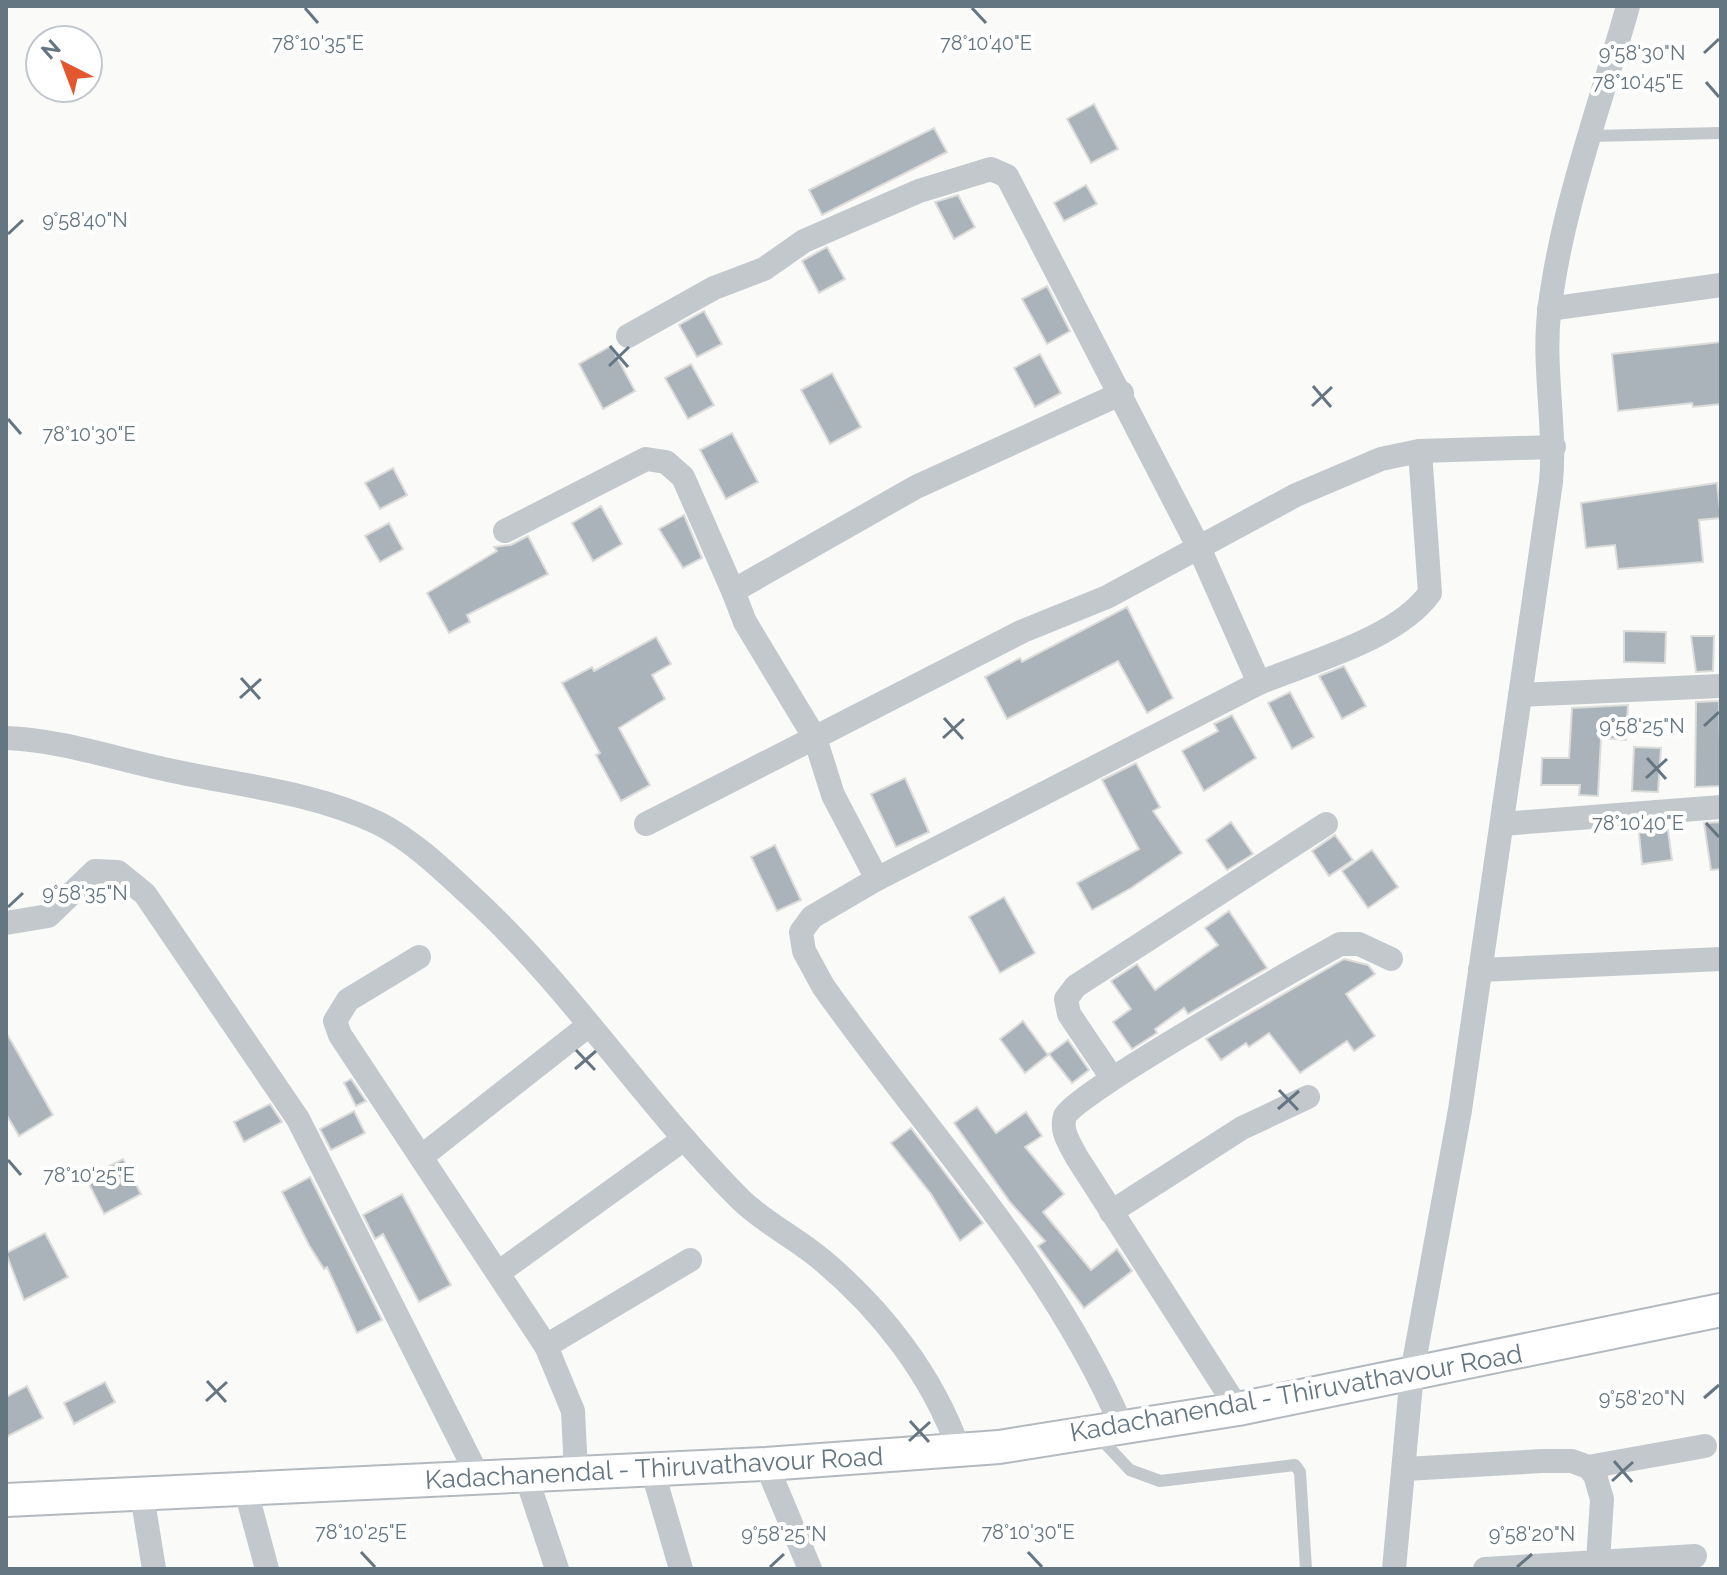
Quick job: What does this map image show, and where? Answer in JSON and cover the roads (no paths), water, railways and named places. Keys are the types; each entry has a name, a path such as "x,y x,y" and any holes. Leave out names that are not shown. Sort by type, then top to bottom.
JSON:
{"main road":[{"name":"Kadachanendal - Thiruvathavour Road","path":"6,1500 766,1464 959,1450 1238,1409 1721,1310"}],"street":[{"path":"1394,1569 1406,1469 1412,1373 1455,1137 1554,447 1546,379 1549,309 1576,185 1628,6"},
{"path":"628,336 714,288 764,269 804,241 919,191 991,169 1007,176 1122,393 1200,550 1259,683"},
{"path":"1549,309 1721,285"},
{"path":"733,591 916,487 1122,393"},
{"path":"646,824 1023,631 1107,597 1200,550 1296,495 1381,459 1420,451 1554,447"},
{"path":"1108,1429 1098,1371 1007,1230 945,1145 875,1060 823,986 804,951 801,932 812,917 877,879 1259,683 1398,625 1420,608 1430,593 1420,451"},
{"path":"505,531 646,459 666,462 683,477 745,622 815,738 833,795 877,879"},
{"path":"1520,695 1721,686"},
{"path":"6,738 37,739 136,764 322,801 379,823 439,865 514,935 684,1139 744,1203 825,1262 864,1302 932,1385 959,1450"},
{"path":"1502,824 1721,807"},
{"path":"1112,1078 1069,1014 1066,999 1076,986 1326,824"},
{"path":"6,923 48,916 95,871 118,872 145,894 298,1119 479,1478"},
{"path":"1238,1409 1111,1212 1064,1133 1064,1119 1071,1107 1112,1078 1340,944 1359,944 1391,959"},
{"path":"419,957 348,1000 335,1021 340,1035 546,1346 573,1411 576,1472"},
{"path":"1480,970 1721,959"},
{"path":"421,1157 589,1025"},
{"path":"1111,1212 1242,1128 1308,1097"},
{"path":"498,1273 684,1139"},
{"path":"546,1346 690,1260"},
{"path":"1406,1469 1557,1461 1588,1467 1705,1446"},
{"path":"766,1464 810,1569"},
{"path":"1588,1467 1595,1475 1602,1499 1598,1562"},
{"path":"652,1469 681,1569"},
{"path":"526,1476 557,1569"},
{"path":"246,1491 267,1569"},
{"path":"142,1495 154,1569"},
{"path":"1485,1569 1695,1556"}],"lane":[{"path":"1591,136 1721,133"},
{"path":"1108,1429 1130,1470 1160,1481 1295,1465 1300,1472 1306,1569"}]}
